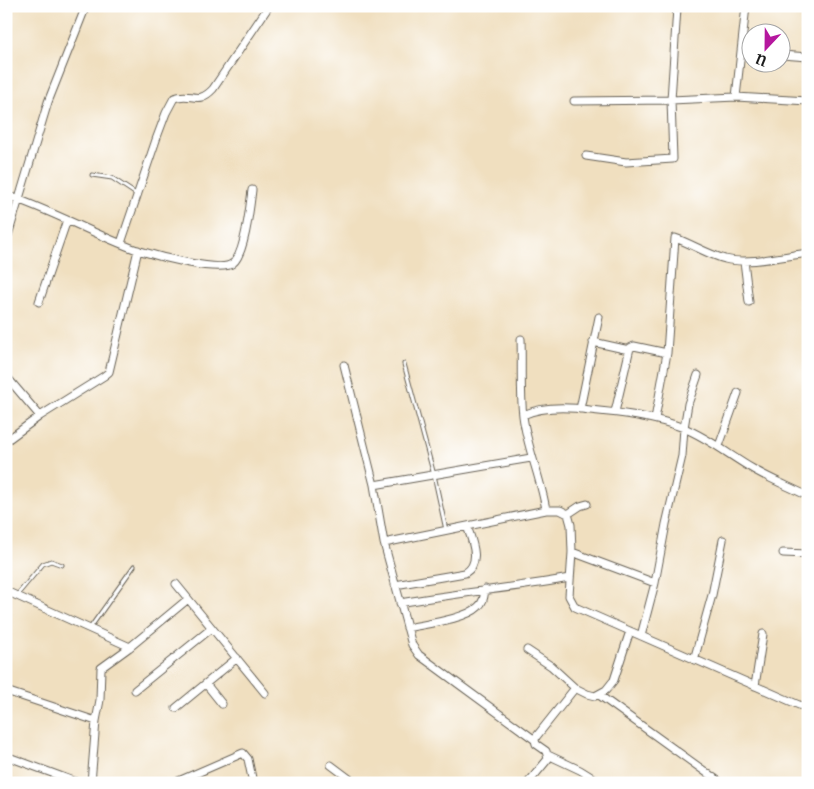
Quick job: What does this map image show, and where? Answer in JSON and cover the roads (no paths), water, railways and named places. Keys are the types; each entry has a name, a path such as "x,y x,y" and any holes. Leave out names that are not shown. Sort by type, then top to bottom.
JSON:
{"street":[{"path":"6,242 48,102 86,6"},
{"path":"121,243 166,113 174,98 180,95 206,97 269,6"},
{"path":"736,97 746,6"},
{"path":"586,156 626,162 673,159 671,100 676,8"},
{"path":"792,56 808,57"},
{"path":"574,101 736,97 808,101 808,78"},
{"path":"6,195 138,250 213,268 227,267 237,259 245,234 252,190"},
{"path":"39,302 67,220"},
{"path":"655,419 667,353 675,238 727,259 744,261 808,253"},
{"path":"6,441 40,416 109,372 138,250"},
{"path":"744,261 749,302"},
{"path":"580,408 599,317"},
{"path":"521,339 523,415 531,458 543,492 546,510"},
{"path":"594,342 629,350"},
{"path":"615,412 629,350 634,346 667,353"},
{"path":"344,365 374,485 384,542 412,645 420,655 535,740 536,744 546,751 548,755 580,770 601,783"},
{"path":"641,636 655,583 666,524 682,456 688,404 698,375"},
{"path":"6,376 40,416"},
{"path":"719,446 738,393"},
{"path":"523,415 545,409 580,408 655,419 684,428 719,446 753,468 808,496"},
{"path":"374,485 531,458"},
{"path":"568,514 587,504"},
{"path":"384,542 546,510 560,510 568,514 571,525 570,596 575,607 798,705 808,707"},
{"path":"395,585 465,573 472,569 475,561 474,548 467,526"},
{"path":"694,660 712,595 723,540"},
{"path":"572,552 655,583"},
{"path":"783,553 808,554"},
{"path":"400,603 570,578"},
{"path":"176,584 265,692"},
{"path":"407,628 473,612 483,601 485,590"},
{"path":"6,591 130,646"},
{"path":"92,783 101,668 188,599"},
{"path":"135,690 212,628"},
{"path":"527,650 551,666 575,688 592,696 599,695 614,680 630,632"},
{"path":"755,686 763,634"},
{"path":"176,708 237,658"},
{"path":"206,684 222,704"},
{"path":"535,740 575,688"},
{"path":"6,691 96,721"},
{"path":"599,695 721,783"},
{"path":"171,783 243,753 248,759 253,783"},
{"path":"528,783 548,759 548,755"},
{"path":"6,756 79,783"},
{"path":"331,765 355,783"}],"lane":[{"path":"92,175 112,178 137,195"},
{"path":"404,364 434,475 446,530"},
{"path":"16,595 43,564 51,561 62,565"},
{"path":"89,628 134,566"}]}
